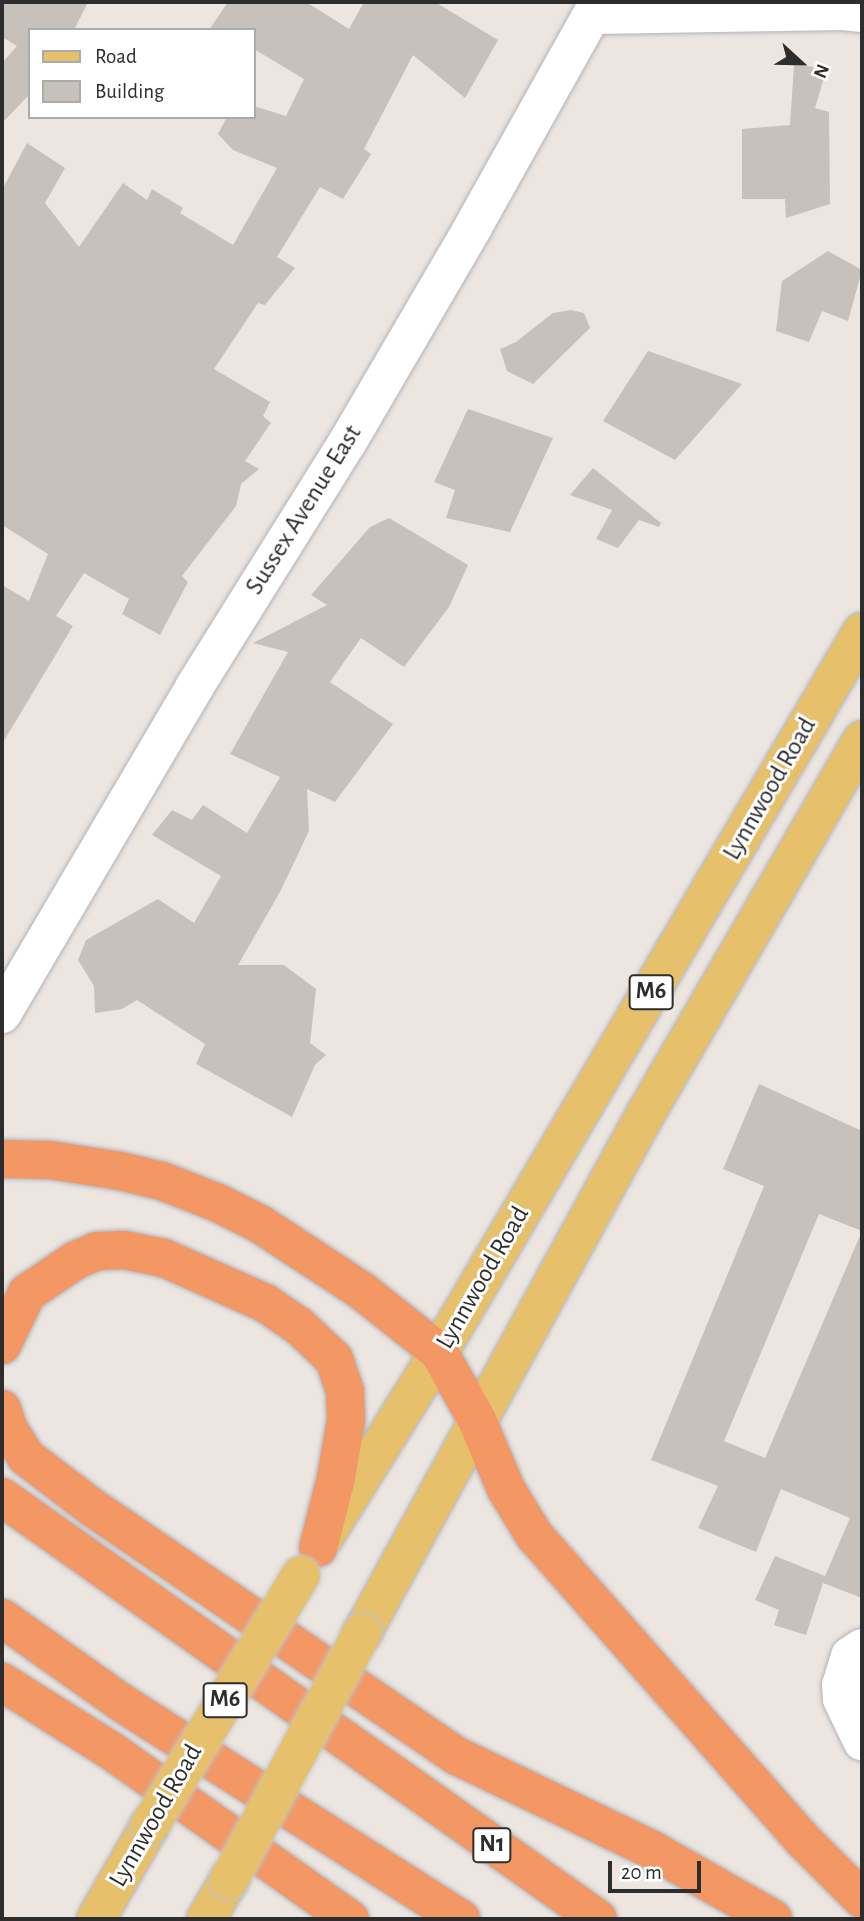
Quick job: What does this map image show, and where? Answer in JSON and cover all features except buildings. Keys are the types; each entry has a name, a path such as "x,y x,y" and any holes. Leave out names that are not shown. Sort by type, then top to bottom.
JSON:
{"highway":[{"path":"2,1159 50,1160 120,1171 162,1181 218,1203 260,1224 362,1291 439,1352 477,1420 506,1489 534,1535 802,1839 862,1899"},
{"path":"2,1345 27,1293 76,1260 97,1251 124,1250 164,1258 265,1303 299,1326 334,1359 345,1391 346,1420 338,1467 309,1561"},
{"path":"2,1409 8,1428 26,1457 93,1508 457,1756 654,1851 773,1919"},
{"name":"N1","path":"2,1497 598,1919"},
{"path":"2,1618 122,1703 461,1919"},
{"path":"2,1640 122,1703"},
{"path":"2,1682 113,1752 349,1919"}],"main road":[{"name":"Lynnwood Road","path":"96,1919 309,1561 439,1352 862,632"},
{"name":"M6","path":"206,1919 646,1113 862,740"}],"street":[{"path":"596,8 856,9"},
{"name":"Sussex Avenue East","path":"2,1014 195,686 347,443 596,8"},
{"path":"862,1648 850,1656 841,1685 851,1722 862,1741"}]}
